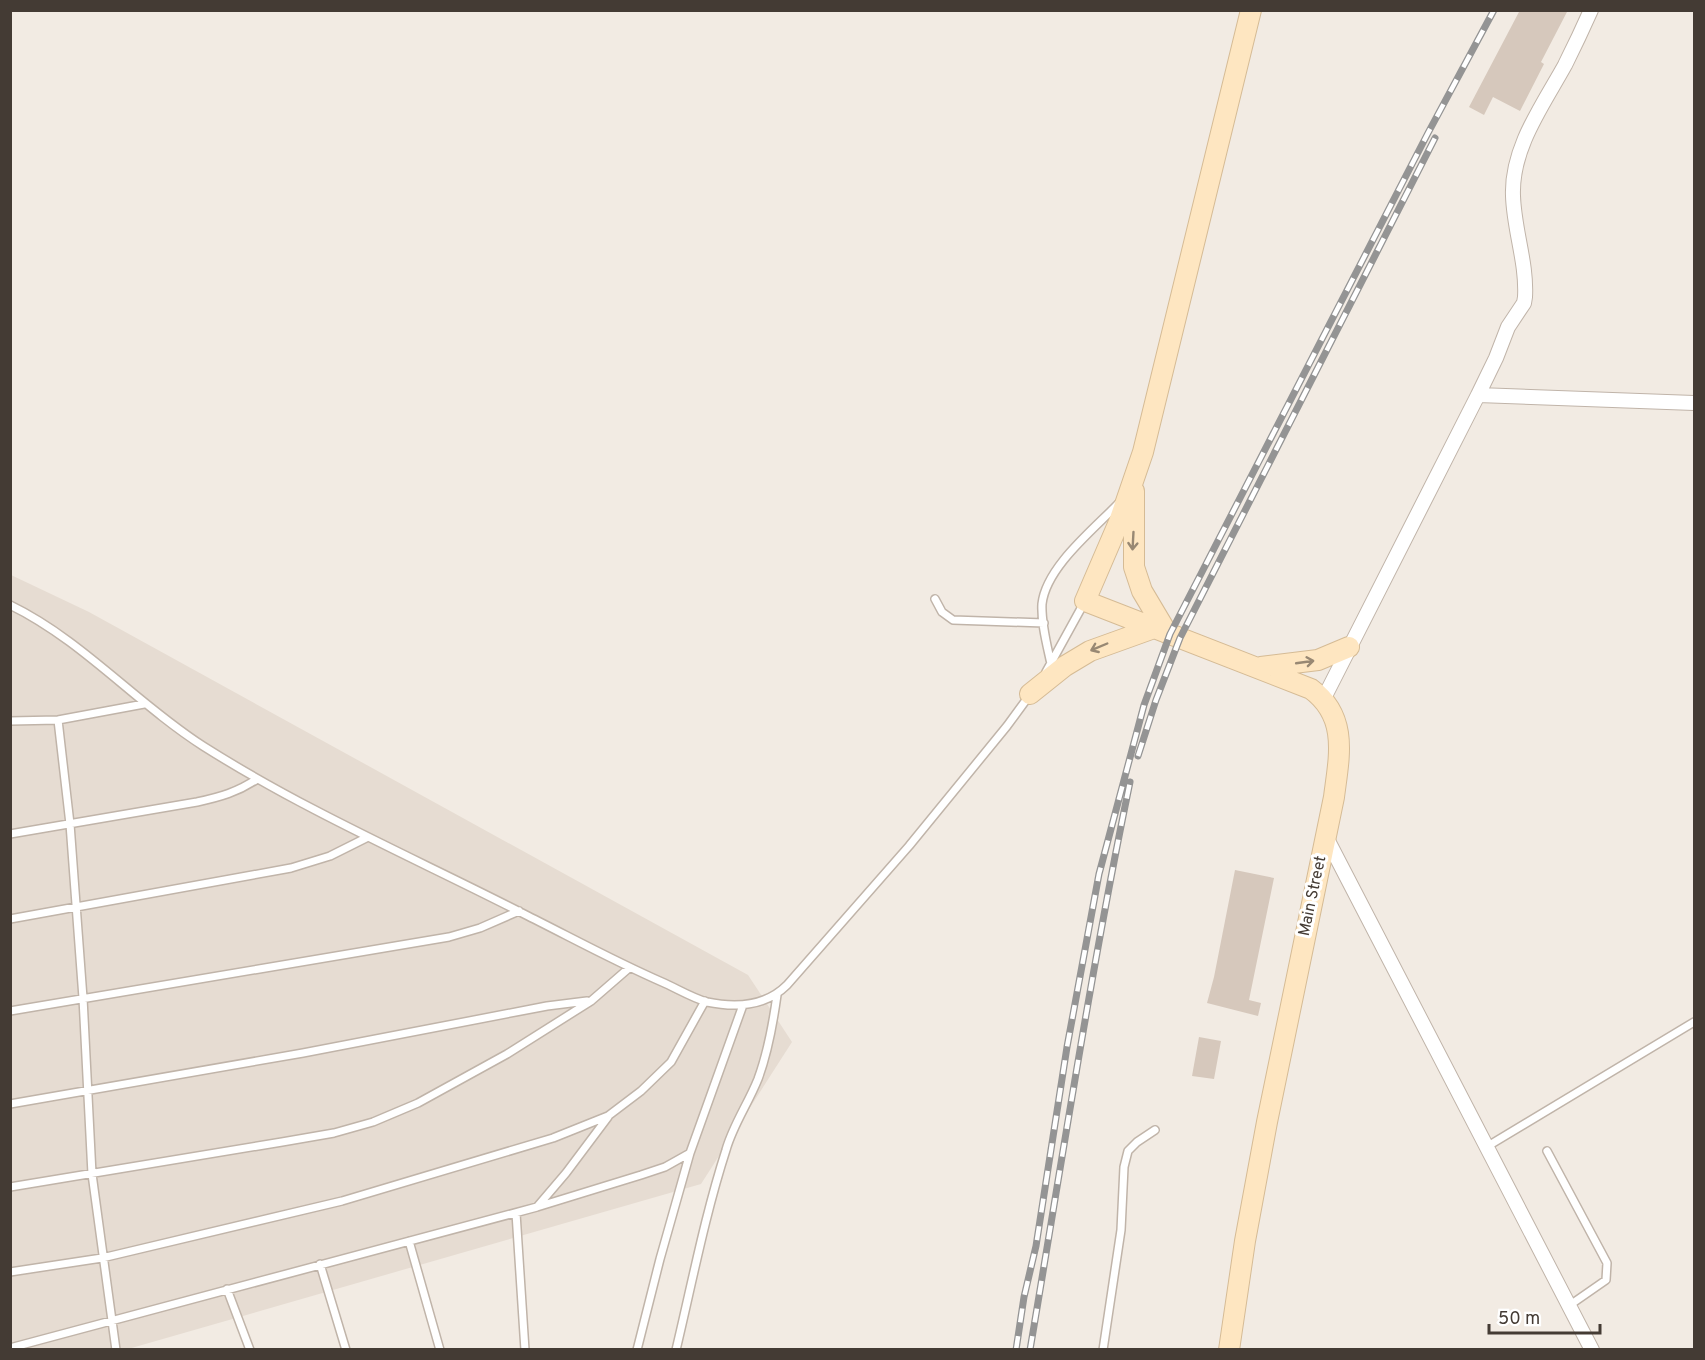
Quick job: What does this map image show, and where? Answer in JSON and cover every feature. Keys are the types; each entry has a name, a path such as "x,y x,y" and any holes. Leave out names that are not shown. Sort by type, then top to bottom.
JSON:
{"main road":[{"path":"1251,10 1143,452 1131,488 1085,601 1303,686 1324,698"},
{"path":"1131,488 1135,502 1134,567 1160,631"},
{"path":"1030,694 1065,666 1090,651 1160,631"},
{"path":"1258,668 1318,660 1349,647"},
{"name":"Main Street","path":"1229,1350 1245,1241 1267,1122 1293,986 1334,797 1339,742 1334,717 1324,698"}],"street":[{"path":"1324,698 1496,358 1508,327 1524,303 1513,196 1516,165 1524,141 1566,63 1591,10"},
{"path":"1478,394 1695,403"},
{"path":"1326,837 1592,1350"}],"lane":[{"path":"1051,664 1042,605 1047,585 1077,545 1131,488"},
{"path":"935,599 942,612 953,620 1044,623"},
{"path":"10,605 59,633 144,704 202,745 257,779 366,838 519,911 629,968 705,1001 743,1005 777,995 902,855 1007,726 1051,664 1085,601"},
{"path":"10,721 58,720 144,704"},
{"path":"58,720 70,824 89,1091 92,1174 116,1350"},
{"path":"10,834 225,796 241,790 257,779"},
{"path":"10,919 291,868 330,856 366,838"},
{"path":"10,1011 449,937 480,928 519,911"},
{"path":"10,1187 334,1133 373,1122 418,1103 507,1054 591,1001 629,968"},
{"path":"676,1350 720,1168 731,1134 758,1079 764,1061 777,995"},
{"path":"10,1104 303,1053 547,1006 591,1001"},
{"path":"10,1272 102,1257 342,1202 553,1138 608,1116 642,1091 671,1062 705,1001"},
{"path":"637,1350 690,1153 743,1005"},
{"path":"1488,1146 1695,1022"},
{"path":"537,1207 566,1173 608,1116"},
{"path":"1103,1350 1121,1230 1124,1167 1128,1151 1155,1130"},
{"path":"1547,1151 1607,1263 1606,1280 1570,1305"},
{"path":"10,1348 537,1207 665,1167 690,1153"},
{"path":"516,1213 525,1350"},
{"path":"409,1241 440,1350"},
{"path":"320,1264 346,1350"},
{"path":"227,1289 250,1350"}],"shaded area":[{"path":"11,575 89,612 748,975 792,1042 701,1184 128,1349 11,1350"}],"building":[{"path":"1520,10 1568,10 1541,62 1544,64 1520,111 1493,97 1484,115 1469,107"},
{"path":"1235,870 1274,878 1249,1000 1261,1003 1258,1016 1207,1003"},
{"path":"1199,1037 1221,1041 1214,1079 1192,1076"}],"railway":[{"path":"1016,1350 1024,1297 1036,1246 1067,1047 1099,874 1144,705 1170,634 1428,133 1494,10"},
{"path":"1138,756 1156,700 1180,638 1435,138"},
{"path":"1030,1350 1090,994 1130,782"}]}
